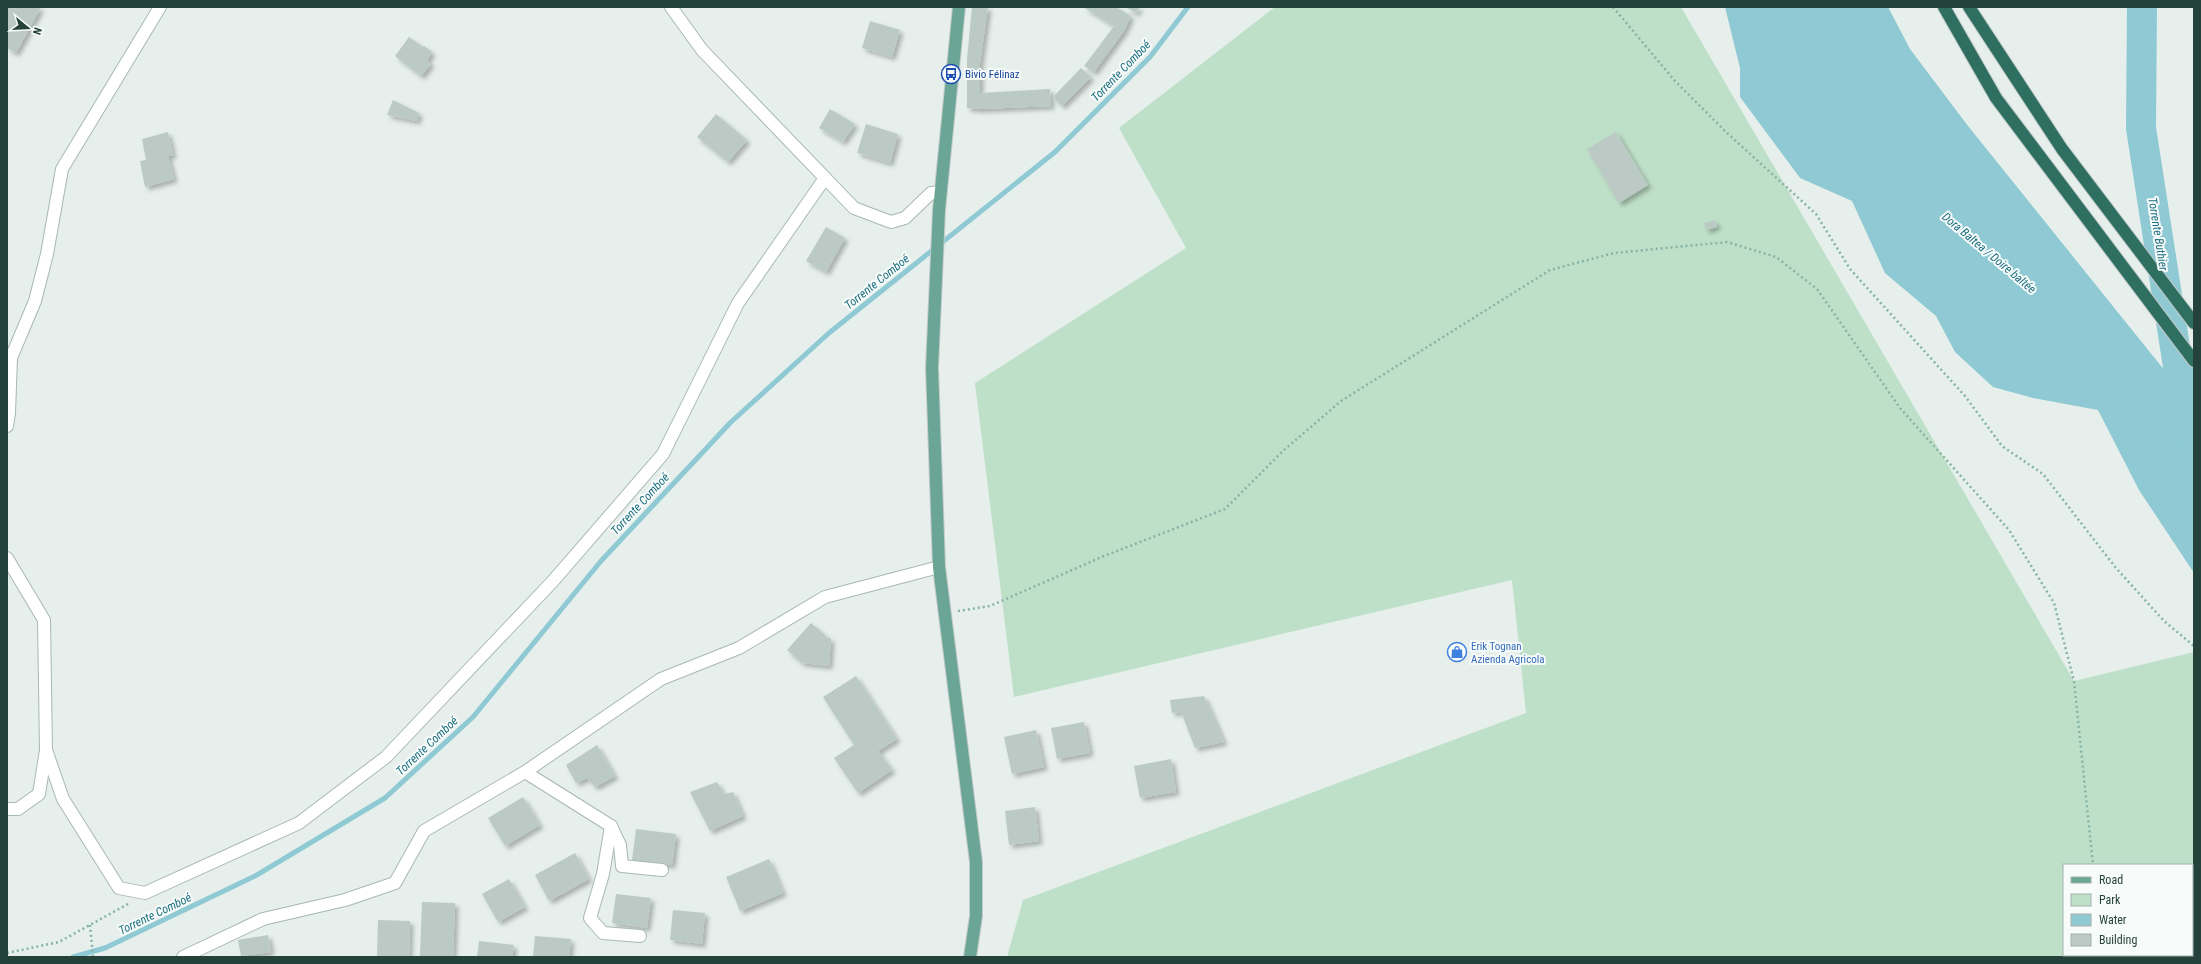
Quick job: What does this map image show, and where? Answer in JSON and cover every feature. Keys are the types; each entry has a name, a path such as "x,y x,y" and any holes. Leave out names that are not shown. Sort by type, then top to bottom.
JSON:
{"highway":[{"path":"1944,7 1996,98 2194,361"},
{"path":"1969,7 2062,149 2194,323"}],"main road":[{"path":"959,7 940,192 932,368 939,567 943,614 976,862 976,916 970,957"}],"street":[{"path":"7,426 9,413 11,358 35,301 47,254 62,169 160,7"},
{"path":"671,7 702,50 854,208 891,222 905,218 931,193 940,192"},
{"path":"46,750 63,799 119,888 145,893 299,823 392,751 553,580 663,454 738,303 825,178"},
{"path":"7,558 44,620 46,750 39,794 18,809 7,809"},
{"path":"183,957 263,919 345,900 395,883 424,831 525,772 661,680 739,648 825,597 939,567"},
{"path":"525,772 611,826 620,845 622,866 662,870"},
{"path":"611,826 603,874 590,918 603,933 640,936"}],"path":[{"path":"1613,7 1675,81 1726,132 1816,214 1850,269 1965,396 2002,446 2043,474 2116,568 2164,621 2194,646"},
{"path":"943,614 990,606 1104,556 1225,509 1283,451 1341,401 1550,270 1614,253 1726,242 1776,256 1817,289 1900,408 2009,530 2054,603 2074,681 2093,864"},
{"path":"7,953 59,942 145,893"},
{"path":"90,925 93,957"}],"green space":[{"path":"1275,7 1681,7 2074,681 2194,652 2194,957 2089,957 2193,956 2193,864 2063,864 2063,956 2085,957 1007,957 1023,900 1526,713 1512,580 1014,697 975,383 1186,248 1119,128"}],"water":[{"name":"Dora Baltea / Doire baltée","path":"1725,7 1888,7 1910,49 1968,126 2194,407 2194,573 2139,490 2098,410 2033,398 1993,387 1955,352 1936,316 1885,273 1852,201 1800,178 1740,97 1740,68"}],"building":[{"path":"7,7 41,7 16,53 7,48"},
{"path":"972,7 988,7 980,63 980,93 1050,89 1051,106 981,109 967,108 967,59"},
{"path":"1083,7 1116,7 1131,16 1124,31 1094,72 1084,66 1114,26"},
{"path":"1125,7 1140,7 1136,13"},
{"path":"870,21 900,30 892,57 862,48"},
{"path":"409,37 432,52 427,60 431,64 421,76 395,56"},
{"path":"1081,68 1091,77 1062,106 1053,97"},
{"path":"393,100 419,113 417,121 387,115"},
{"path":"830,109 855,124 843,142 819,128"},
{"path":"716,114 747,140 728,162 697,137"},
{"path":"866,124 898,134 890,163 857,153"},
{"path":"168,132 173,155 168,156 174,179 145,187 140,161 146,160 142,139"},
{"path":"1616,132 1648,185 1619,203 1587,149"},
{"path":"1715,220 1717,227 1706,230 1704,223"},
{"path":"826,227 845,238 826,272 806,261"},
{"path":"811,623 825,635 823,638 831,638 829,666 802,663 787,650"},
{"path":"856,676 897,739 878,751 892,770 858,793 834,758 854,745 823,697"},
{"path":"1204,696 1224,742 1195,748 1181,712 1172,713 1170,700"},
{"path":"1084,722 1090,753 1057,759 1051,728"},
{"path":"1036,730 1044,767 1012,774 1004,737"},
{"path":"597,745 615,776 595,787 587,778 576,783 566,765"},
{"path":"1171,759 1176,792 1140,798 1134,766"},
{"path":"717,782 724,794 733,792 743,816 710,831 690,792"},
{"path":"523,797 540,825 505,846 488,818"},
{"path":"1035,807 1039,841 1009,845 1005,811"},
{"path":"636,829 676,834 672,865 632,860"},
{"path":"575,853 589,879 549,901 535,875"},
{"path":"769,859 783,893 740,911 726,877"},
{"path":"509,879 525,907 498,922 482,894"},
{"path":"616,894 651,898 647,928 612,923"},
{"path":"422,902 455,903 453,957 420,957"},
{"path":"673,910 705,913 702,944 670,940"},
{"path":"378,920 410,921 409,957 377,957"},
{"path":"268,935 271,952 241,956 238,940"},
{"path":"535,936 571,939 569,957 533,957"},
{"path":"479,941 514,945 512,957 477,957"}],"waterway":[{"name":"Torrente Comboé","path":"73,957 105,948 255,876 385,798 473,717 601,561 731,422 829,333 1055,152 1150,57 1188,7"},
{"name":"Torrente Buthier","path":"2142,7 2141,128 2188,431"}],"place":[{"name":"Bivio Félinaz","path":"951,74"},
{"name":"Erik Tognan Azienda Agricola","path":"1457,652"}]}
